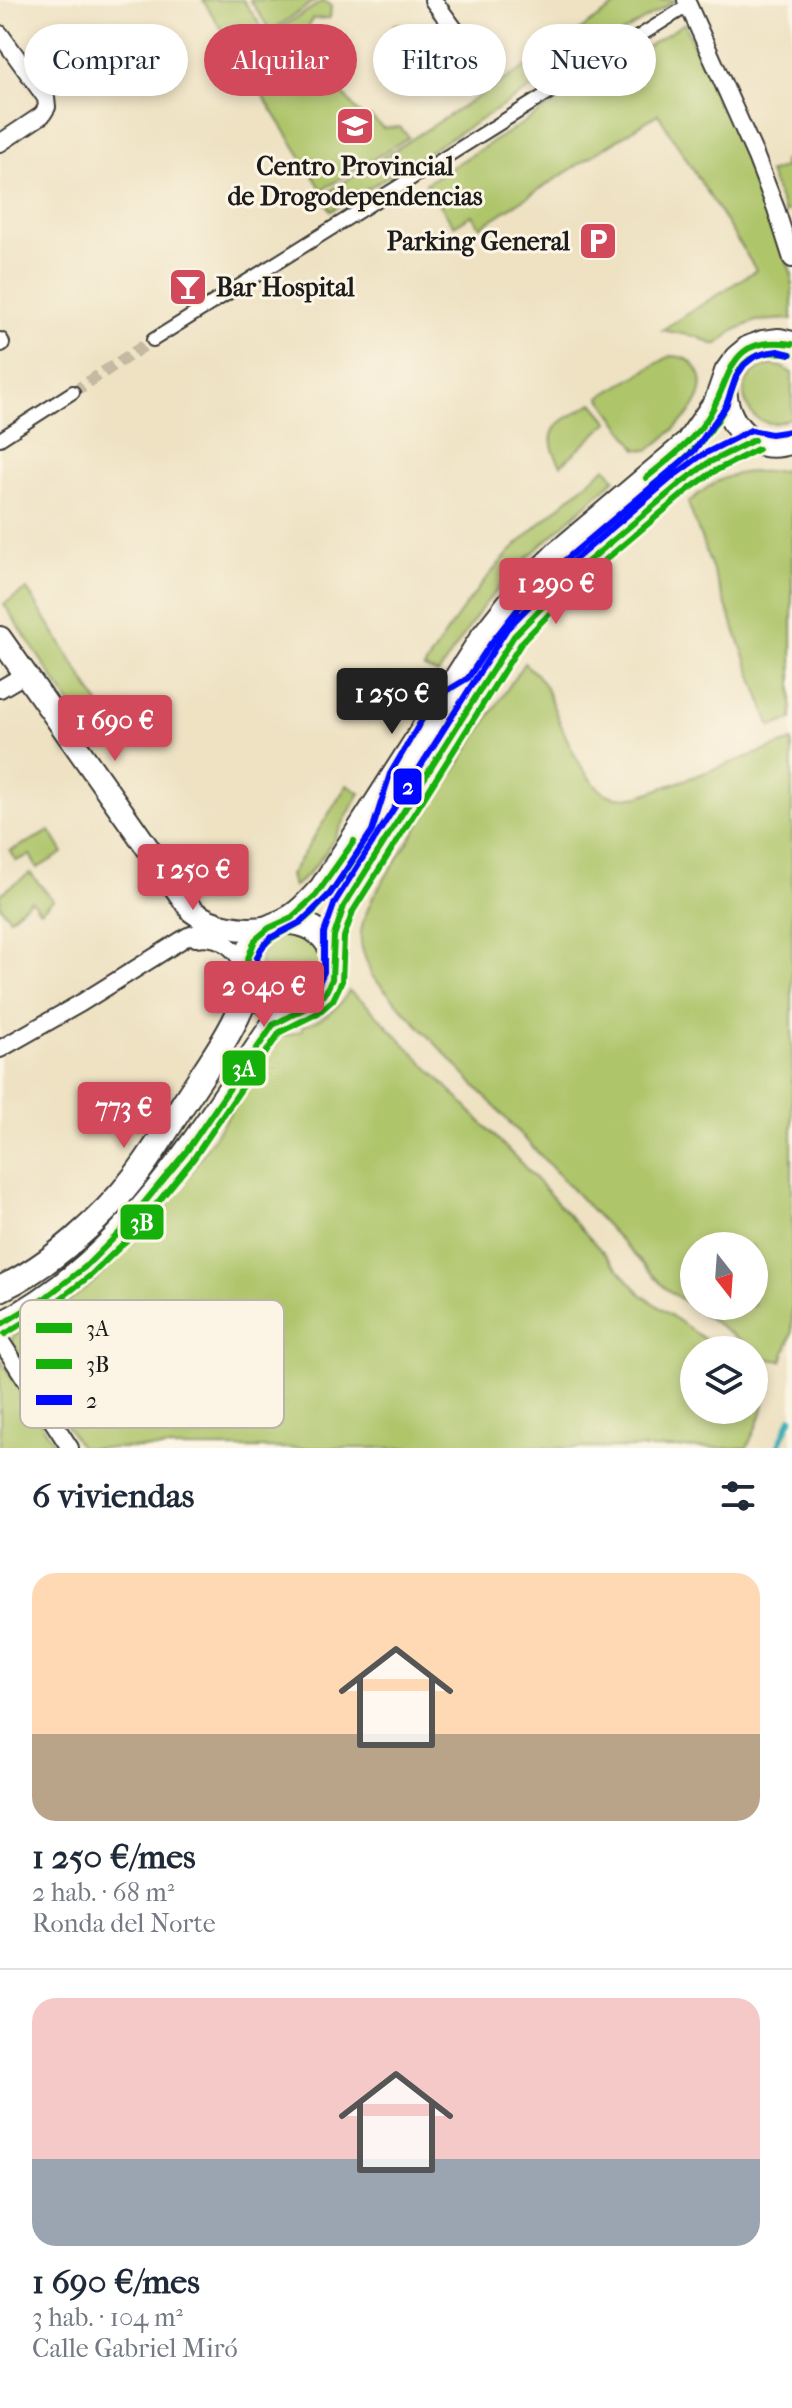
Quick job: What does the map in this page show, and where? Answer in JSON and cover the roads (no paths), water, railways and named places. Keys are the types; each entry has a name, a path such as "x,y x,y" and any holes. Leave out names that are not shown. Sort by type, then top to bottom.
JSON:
{"main road":[{"path":"0,1289 60,1251 87,1228 136,1175 216,1054 241,1010 252,944 310,902 322,888 483,637 517,594 558,553 687,444 719,396 730,366 749,348 779,341 792,344"},
{"path":"719,396 740,431 754,440 770,444 792,441"},
{"path":"42,1300 113,1242 154,1195 273,1025 316,1003 331,985 336,927 344,906 514,636 577,571 682,482 708,463 754,440"},
{"path":"276,925 294,922 314,928 329,943 333,952"},
{"path":"248,976 261,999 269,1005 287,1010 305,1008"},
{"path":"0,1325 20,1313"}],"street":[{"path":"433,0 451,24"},
{"path":"153,340 688,3 756,157 792,259"},
{"path":"0,34 46,98 47,107 45,113 0,143"},
{"path":"0,439 73,392"},
{"path":"0,638 189,907 212,921 247,929 276,925"},
{"path":"0,689 24,675"},
{"path":"0,1049 81,1003 212,921"},
{"path":"183,940 216,938 233,949 248,976"},
{"path":"0,1340 20,1371"},
{"path":"57,1428 70,1448"}],"waterway":[{"path":"778,1448 791,1418"}],"tunnel":[{"path":"73,392 153,340"}],"place":[{"name":"Centro Provincial de Drogodependencias","path":"355,126"},
{"name":"Parking General","path":"598,241"},
{"name":"Bar Hospital","path":"188,287"}]}
